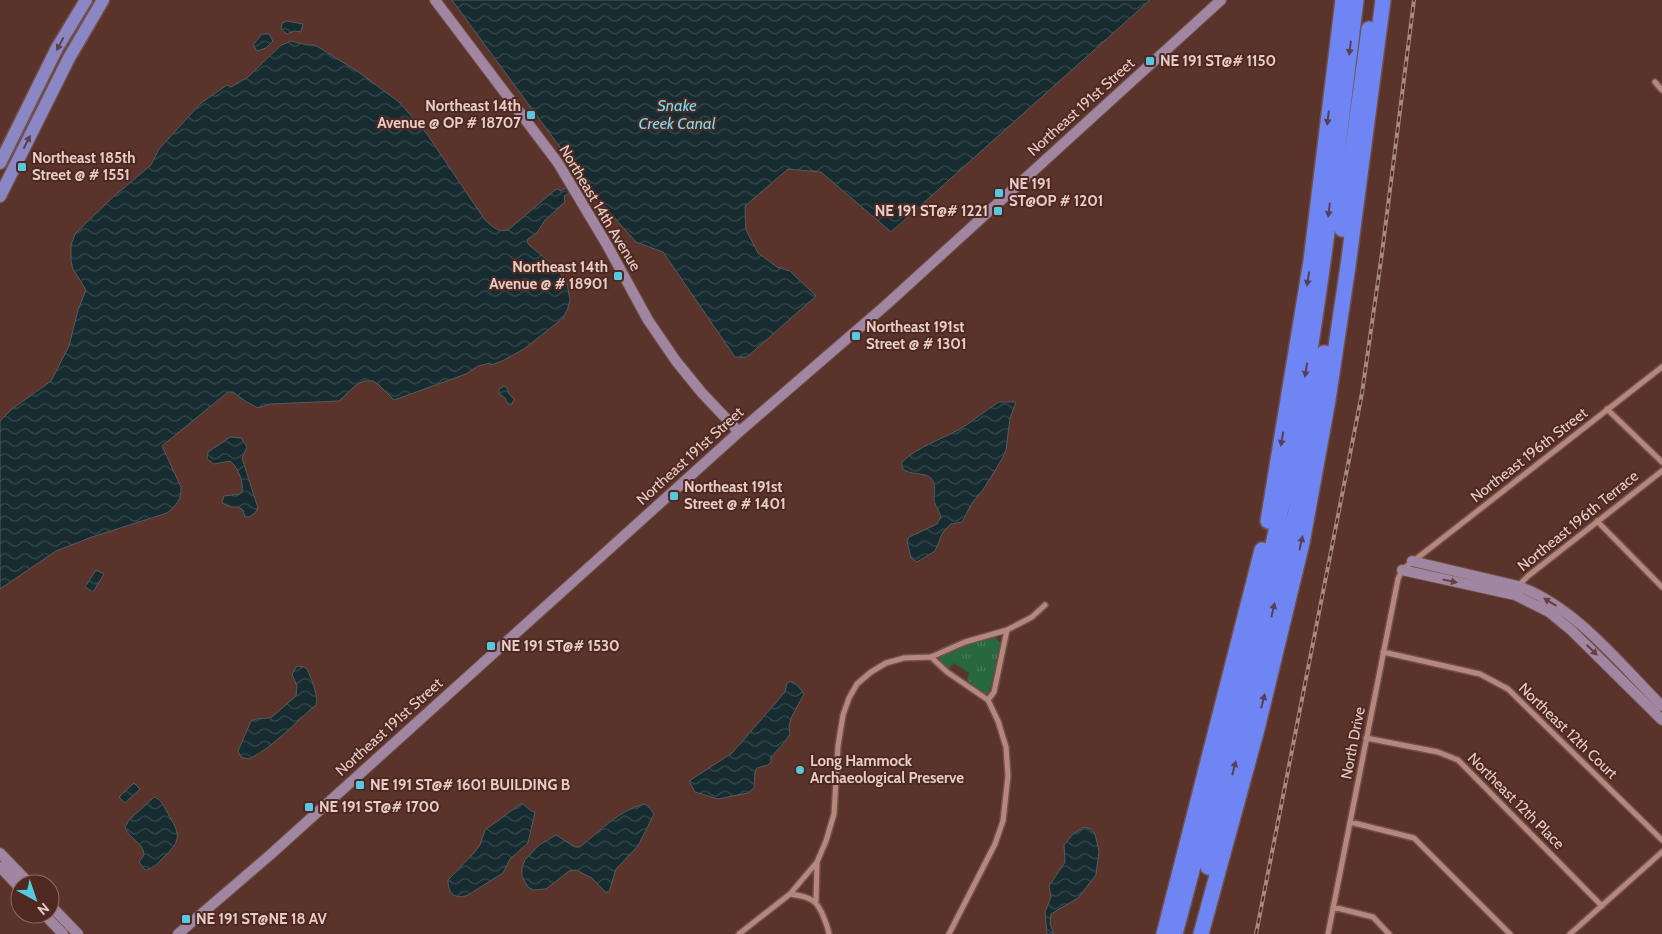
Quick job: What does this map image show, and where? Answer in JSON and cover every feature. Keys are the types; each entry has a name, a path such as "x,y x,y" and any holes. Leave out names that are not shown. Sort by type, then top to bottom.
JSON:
{"highway":[{"path":"1164,934 1265,538 1311,261 1343,0"},
{"path":"1176,934 1262,598 1291,458 1317,301 1356,0"},
{"path":"1336,343 1373,0"},
{"path":"1191,934 1255,686 1296,511 1334,296 1373,0"},
{"path":"1201,934 1257,729 1302,543 1336,343 1383,0"}],"main road":[{"path":"0,196 69,58 95,12 104,0"},
{"path":"0,163 82,1"},
{"path":"25,113 38,119"}],"street":[{"name":"Northeast 14th Avenue","path":"435,0 495,77 558,163 608,246 648,320 676,361 702,393 740,432"},
{"name":"Northeast 191st Street","path":"178,934 279,846 740,432 886,305 1221,0"},
{"path":"82,1 95,12"},
{"path":"1655,82 1662,90"},
{"name":"Northeast 196th Street","path":"1412,561 1662,367"},
{"path":"1607,409 1662,462"},
{"name":"Northeast 196th Terrace","path":"1516,591 1597,521 1662,471"},
{"path":"1597,521 1662,587"},
{"path":"1402,570 1412,561 1516,591 1549,612 1572,630 1662,720"},
{"path":"1402,570 1516,591 1532,591 1556,605 1578,623 1662,706"},
{"name":"North Drive","path":"1328,934 1383,652 1398,579 1402,570"},
{"path":"739,934 790,894 816,862 826,842 834,814 838,746 843,715 849,698 858,684 871,672 886,663 904,658 931,657 965,642 1006,630 1032,617 1045,605"},
{"path":"988,700 994,692 1006,630"},
{"name":"Northeast 12th Court","path":"1383,652 1480,674 1508,689 1662,840"},
{"path":"931,657 947,672 988,700 998,721 1006,747 1008,776 1003,820 995,844 948,934"},
{"name":"Northeast 12th Place","path":"1366,738 1438,752 1458,760 1602,906"},
{"path":"1350,822 1414,838 1510,934"},
{"path":"1572,933 1662,852"},
{"path":"0,853 20,874"},
{"path":"816,862 816,901 829,934"},
{"path":"0,867 10,878"},
{"path":"790,894 816,901"},
{"path":"1333,907 1373,917 1389,934"},
{"path":"60,915 78,934"},
{"path":"54,924 63,934"}],"green space":[{"path":"995,637 1000,643 990,690 987,694 981,692 967,680 969,673 954,663 949,668 940,661 940,656 943,654 974,642"}],"water":[{"name":"Snake Creek Canal","path":"452,0 1150,0 891,232 821,172 788,169 745,206 746,230 758,253 777,267 790,271 816,296 747,357 735,357 663,252 636,242 587,187 581,186 564,196 565,202 545,220 537,233 528,239 529,245 557,268 567,284 570,300 563,318 524,349 502,361 491,365 490,363 478,366 466,374 394,400 373,381 364,381 356,385 339,401 270,404 258,408 233,392 228,392 162,446 181,487 176,505 167,513 92,537 56,551 0,589 0,421 12,409 51,381 69,346 78,310 86,290 73,269 71,261 71,245 75,234 112,198 151,165 159,149 201,103 227,85 231,87 248,77 280,46 291,41 315,45 357,71 399,102 427,134 485,220 498,230 508,230 555,190 561,191 578,181 579,173"},
{"path":"287,21 303,24 301,32 294,31 287,34 281,29 282,23"},
{"path":"262,34 269,34 273,41 266,48 257,51 253,45"},
{"path":"504,386 514,399 512,404 508,404 505,398 499,394 499,389"},
{"path":"999,402 1016,402 1010,418 1006,450 1002,459 983,490 972,503 962,522 951,524 943,532 935,551 917,562 911,558 907,541 909,537 937,524 941,517 934,501 934,482 932,479 925,475 904,470 902,462 923,447 965,426"},
{"path":"230,437 241,438 247,447 242,458 258,508 249,517 245,517 243,510 238,507 230,507 222,503 224,496 242,492 241,480 236,467 230,461 214,464 207,459 208,452"},
{"path":"96,570 104,574 93,592 85,587"},
{"path":"297,666 307,669 316,692 316,705 267,748 249,759 241,757 238,751 251,721 272,717 296,696 297,686 292,674"},
{"path":"791,681 804,694 792,716 789,726 790,734 771,757 771,762 768,765 757,768 754,788 748,793 718,799 695,792 689,781 732,753 785,692 787,683"},
{"path":"134,783 140,789 125,803 119,797"},
{"path":"154,797 159,799 163,805 175,826 177,837 169,852 150,869 145,870 139,862 144,855 143,851 125,827 129,820"},
{"path":"522,803 535,812 528,843 510,859 503,873 468,895 459,897 453,895 449,889 448,880 480,845 485,830"},
{"path":"644,804 654,814 638,846 616,869 609,892 606,893 592,878 576,870 569,871 546,889 533,890 528,887 522,877 522,867 525,860 539,845 556,835 575,847 580,847 618,816"},
{"path":"1084,827 1091,829 1095,834 1099,851 1096,875 1078,898 1051,914 1050,924 1054,934 1047,934 1045,912 1051,897 1049,886 1065,862 1064,845 1073,834"}],"railway":[{"path":"1256,934 1362,393 1414,0"}],"place":[{"name":"NE 191 ST@# 1150","path":"1150,61"},
{"name":"Northeast 14th Avenue @ OP # 18707","path":"531,115"},
{"name":"Northeast 185th Street @ # 1551","path":"22,167"},
{"name":"NE 191 ST@OP # 1201","path":"999,193"},
{"name":"NE 191 ST@# 1221","path":"998,211"},
{"name":"Northeast 14th Avenue @ # 18901","path":"618,276"},
{"name":"Northeast 191st Street @ # 1301","path":"856,336"},
{"name":"Northeast 191st Street @ # 1401","path":"674,496"},
{"name":"NE 191 ST@# 1530","path":"491,646"},
{"name":"Long Hammock Archaeological Preserve","path":"800,770"},
{"name":"NE 191 ST@# 1601 BUILDING B","path":"360,785"},
{"name":"NE 191 ST@# 1700","path":"309,807"},
{"name":"NE 191 ST@NE 18 AV","path":"186,919"}]}
